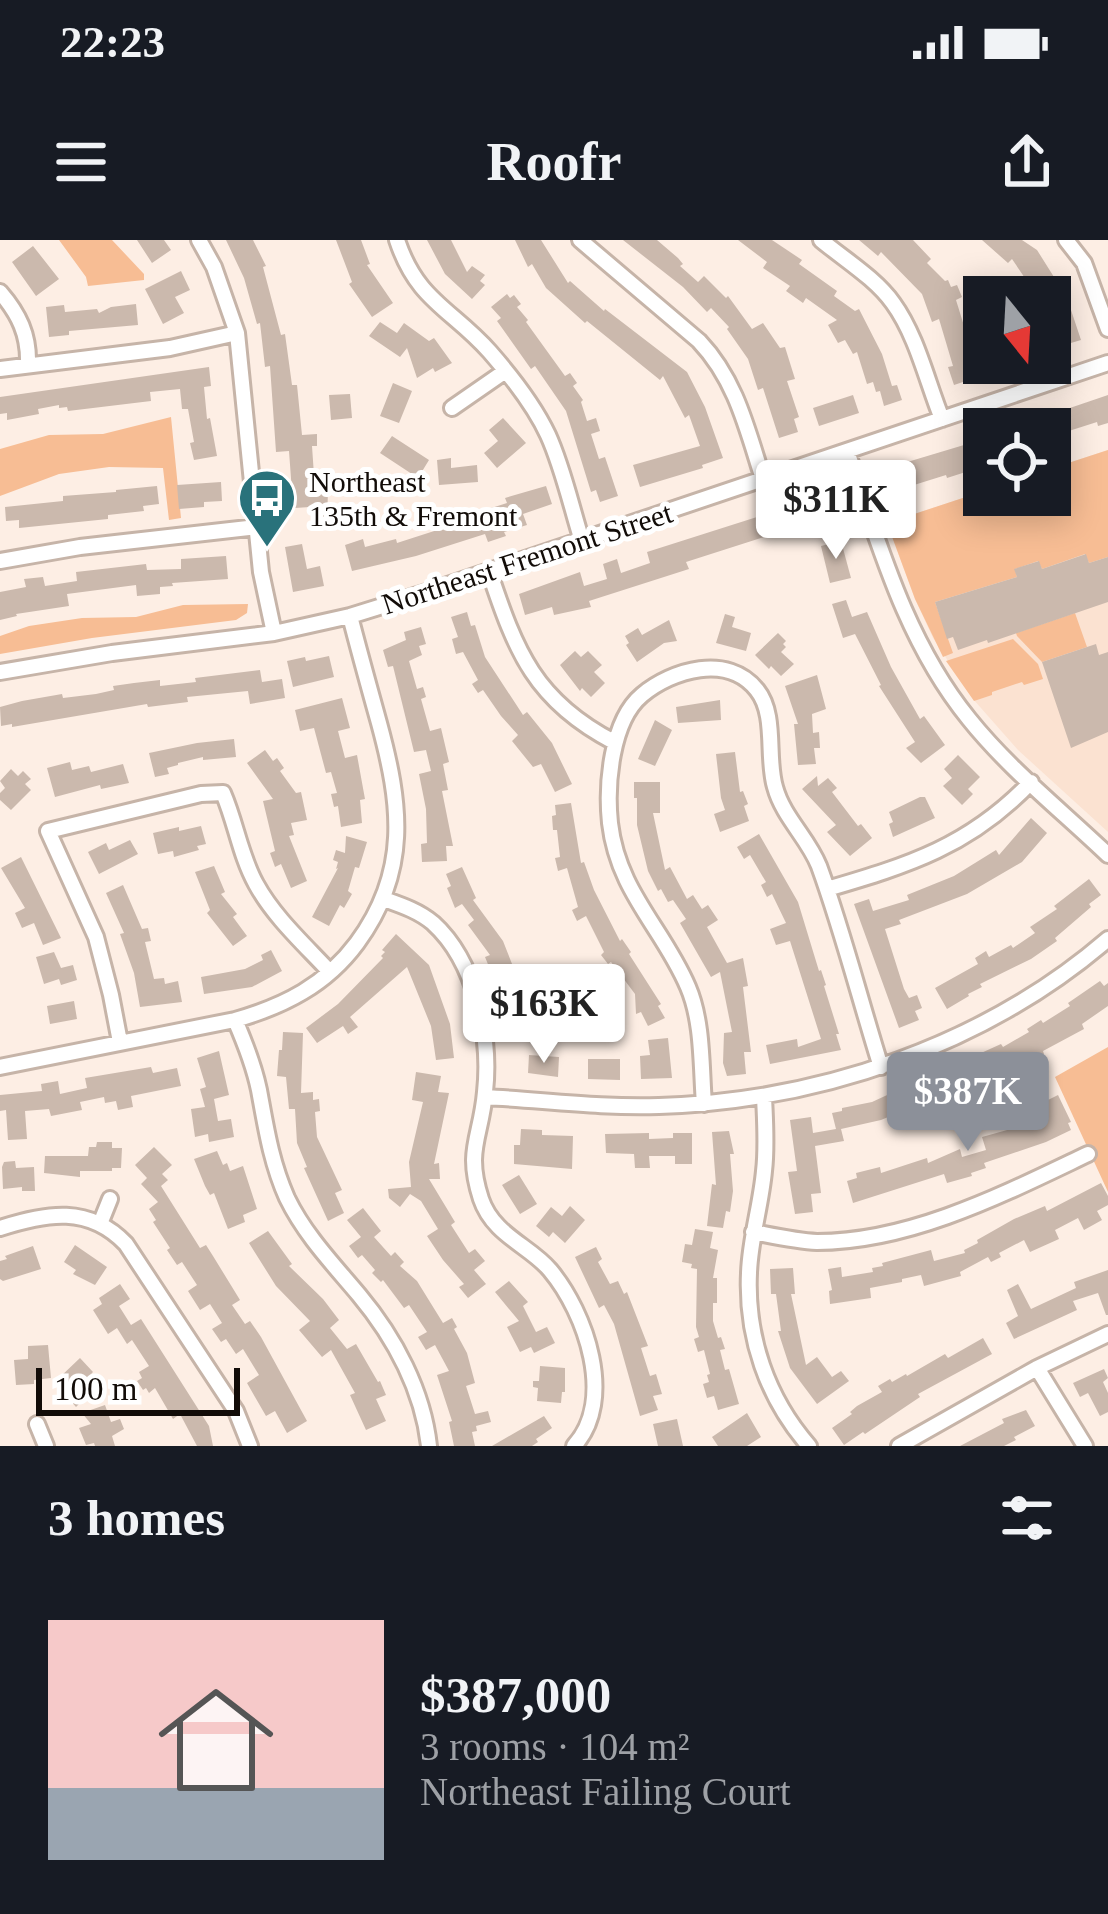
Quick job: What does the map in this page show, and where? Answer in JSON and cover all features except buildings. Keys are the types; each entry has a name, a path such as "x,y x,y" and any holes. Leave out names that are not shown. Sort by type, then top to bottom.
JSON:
{"street":[{"path":"200,240 237,333 261,572 274,633"},
{"path":"397,240 416,281 437,306 490,351 533,409 549,437 582,541"},
{"path":"580,240 717,359 736,394 763,479"},
{"path":"820,240 892,302 942,419"},
{"path":"1066,240 1084,263 1108,329"},
{"path":"0,292 25,331 28,364"},
{"path":"0,369 170,348 237,333"},
{"name":"Northeast Fremont Street","path":"0,672 274,633 350,616 1108,363"},
{"path":"452,408 505,372"},
{"path":"847,451 920,647 972,723 1108,855"},
{"path":"0,561 257,527"},
{"path":"489,572 510,634 538,682 572,717 614,742"},
{"path":"0,1066 269,1010 330,973 369,927 393,871 397,806 350,616"},
{"path":"704,1104 697,1022 689,989 621,868 610,822 614,742 624,717 655,685 701,668 725,670 757,688 767,709 775,789 817,860 881,1067"},
{"path":"826,889 945,849 986,823 1031,782"},
{"path":"120,1042 96,937 47,831 201,794 224,793 254,881 268,904 330,973"},
{"path":"384,899 430,921 448,939 462,964 483,1029 487,1061 485,1097 472,1150 483,1206 502,1231 548,1267 587,1338 595,1382 592,1414 578,1441 597,1446"},
{"path":"485,1097 612,1105 704,1104 814,1086 881,1067 972,1028 1062,975 1108,939"},
{"path":"235,1020 253,1066 270,1155 287,1197 322,1252 392,1341 419,1402 429,1446"},
{"path":"764,1096 765,1169 748,1271 749,1299 757,1351 773,1393 809,1446"},
{"path":"753,1232 822,1242 890,1232 1000,1196 1088,1154"},
{"path":"100,1224 110,1199"},
{"path":"0,1228 63,1214 112,1230 126,1244 236,1411 250,1446"},
{"path":"906,1444 1036,1368 1108,1334"},
{"path":"1036,1368 1085,1446"},
{"path":"37,1424 46,1446"}],"shaded area":[{"path":"59,240 112,240 144,274 144,280 88,286"},
{"path":"171,417 181,518 169,520 163,468 109,467 59,474 0,496 0,449 49,435 103,434"},
{"path":"1108,450 1108,832 1018,750 973,699 933,638 887,523 963,498 963,516 1071,516 1071,462"},
{"path":"1108,450 1108,557 1089,563 1085,554 1042,569 1038,561 1015,569 1017,577 935,602 953,653 943,657 887,523 963,498 963,516 1071,516 1071,462"},
{"path":"248,604 247,613 236,620 0,654 0,636 29,626 136,617 183,605"},
{"path":"1075,613 1087,647 1042,662 1017,636 1016,633"},
{"path":"1013,639 1038,664 1043,679 974,701 946,661"},
{"path":"1108,1047 1108,1192 1055,1077"}],"place":[{"name":"Northeast 135th & Fremont","path":"267,549"}]}
